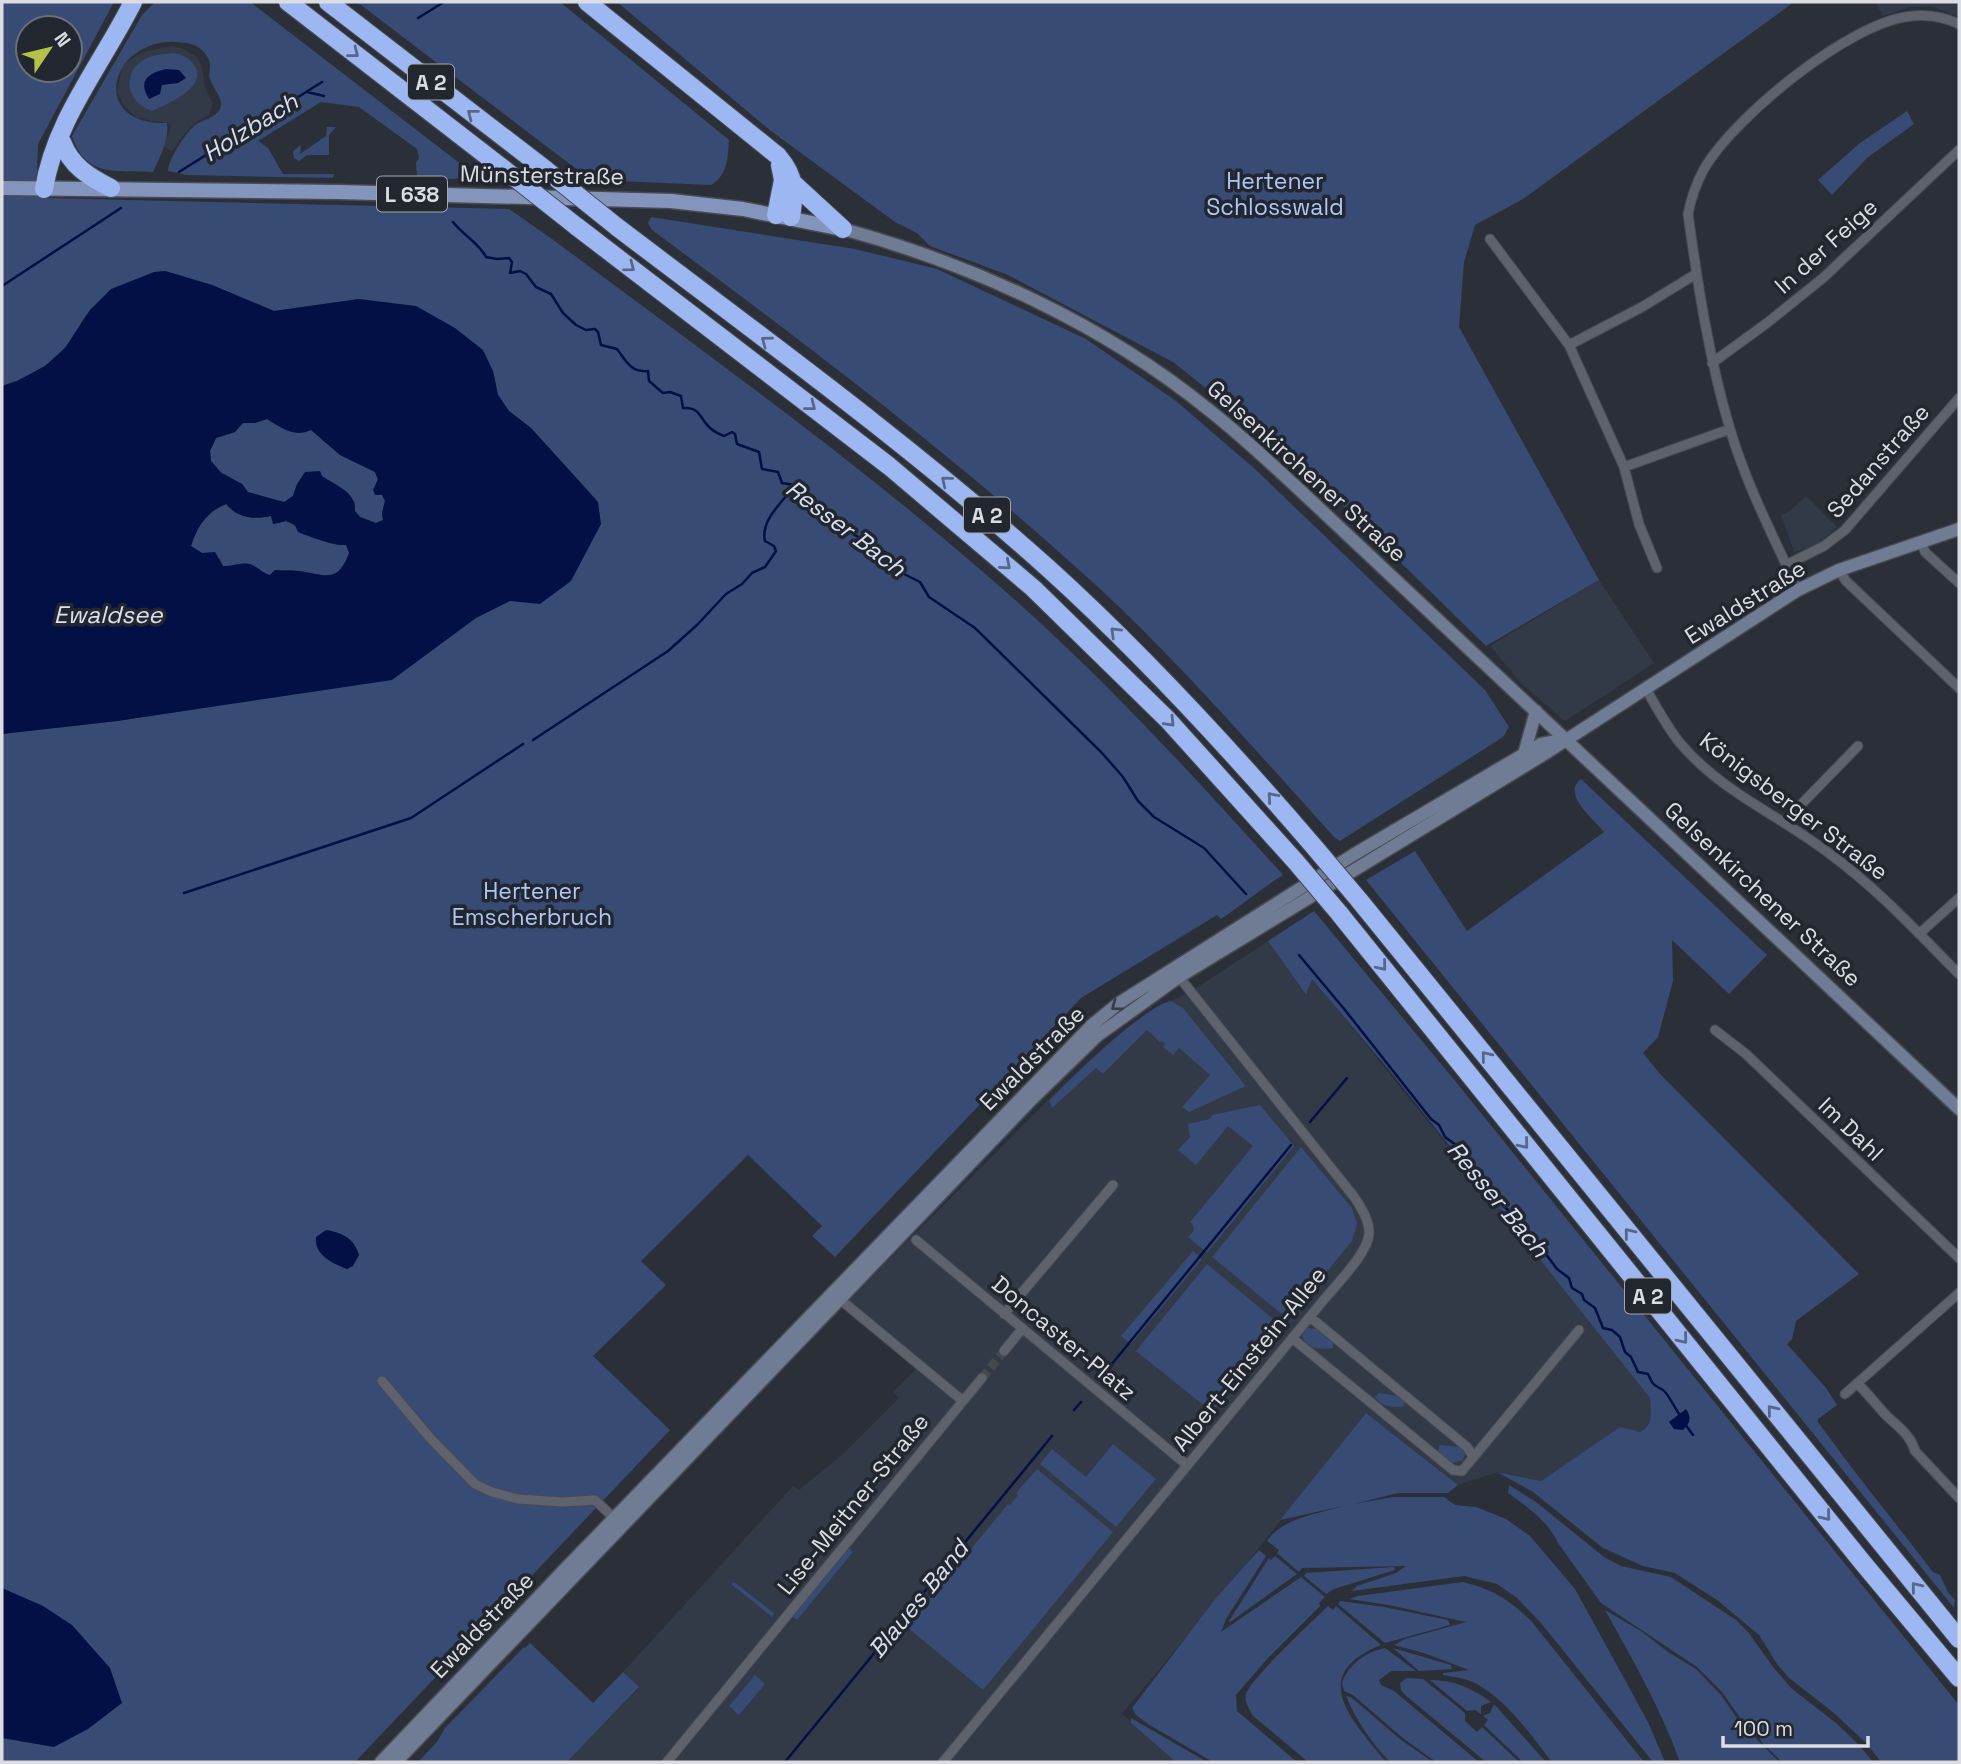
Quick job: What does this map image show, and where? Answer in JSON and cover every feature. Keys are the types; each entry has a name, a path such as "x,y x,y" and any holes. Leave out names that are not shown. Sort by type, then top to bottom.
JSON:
{"highway":[{"path":"282,2 294,7"},
{"path":"587,2 771,150 787,166 794,184 844,229"},
{"path":"50,189 48,164 56,138 132,4"},
{"name":"A 2","path":"331,4 905,447 1040,561 1186,703 1251,773 1359,900 1959,1639"},
{"name":"A 2","path":"294,7 889,466 1033,588 1168,720 1339,913 1863,1563 1959,1678"},
{"path":"50,189 62,142 76,105"},
{"path":"62,142 77,166 89,177 111,188"},
{"path":"771,150 782,169 783,216"},
{"path":"783,216 794,184"}],"main road":[{"name":"Münsterstraße","path":"2,187 648,200 704,204"},
{"name":"Gelsenkirchener Straße","path":"704,204 844,229 926,254 1018,293 1134,357 1207,408 1258,451 1567,739 1959,1109"},
{"name":"Ewaldstraße","path":"1176,973 1567,739 1798,590 1839,570 1959,529"},
{"path":"1524,754 1535,711"},
{"name":"Ewaldstraße","path":"382,1762 837,1297 1097,1036 1176,973 1353,855 1541,744 1567,739"},
{"name":"Ewaldstraße","path":"396,1762 618,1522"}],"street":[{"path":"1798,590 1760,507 1730,429 1712,363 1688,214 1692,195 1705,167 1717,151 1768,100 1836,46 1882,23 1913,16 1929,16 1959,24"},
{"name":"In der Feige","path":"1712,363 1768,323 1823,278 1959,150"},
{"path":"1490,239 1569,345 1624,467 1639,524 1657,568"},
{"path":"1569,345 1642,307 1696,274"},
{"name":"Sedanstraße","path":"1786,565 1824,546 1845,530 1959,398"},
{"path":"1624,467 1730,429"},
{"path":"1920,542 1926,552 1959,583"},
{"path":"1839,570 1846,581 1959,688"},
{"name":"Königsberger Straße","path":"1646,690 1668,726 1692,756 1745,799 1784,822 1868,884 1959,974"},
{"path":"1784,822 1857,746"},
{"path":"1919,934 1959,898"},
{"name":"Albert-Einstein-Allee","path":"943,1762 1310,1317 1362,1252 1369,1234 1366,1215 1355,1198 1176,973"},
{"name":"Im Dahl","path":"1715,1030 1746,1054 1959,1258"},
{"path":"1004,1314 1113,1185"},
{"name":"Doncaster-Platz","path":"916,1240 1187,1465"},
{"path":"1845,1394 1959,1293"},
{"path":"837,1297 962,1401"},
{"path":"1310,1317 1467,1447 1474,1456"},
{"path":"1004,1351 1022,1329"},
{"path":"1292,1338 1453,1470 1462,1471 1578,1330"},
{"name":"Lise-Meitner-Straße","path":"667,1762 982,1378"},
{"path":"382,1381 432,1440 475,1484 518,1499 562,1502 595,1500 618,1522"},
{"path":"1858,1384 1886,1416 1900,1426 1913,1441 1915,1451 1959,1498"}],"shaded area":[{"path":"1875,2 1959,2 1959,17 1930,6 1911,7 1883,16"},
{"path":"172,46 196,56 202,66 205,88 213,104 209,115 188,129 172,151 163,146 171,127 168,123 136,117 125,107 117,92 122,67 131,59 147,51"},
{"path":"1806,496 1837,527 1818,544 1794,552 1781,515"},
{"path":"1599,580 1654,663 1565,721 1523,685 1490,646"},
{"path":"1268,941 1305,994 1312,978 1634,1376 1650,1398 1652,1418 1648,1428 1640,1432 1619,1428 1541,1481 1498,1472 1458,1485 1366,1413 1236,1577 1122,1714 1179,1762 567,1762 639,1688 623,1672 793,1486 799,1490 845,1452 899,1398 893,1392 919,1366 845,1304 1064,1084 1109,1043 1160,1006 1190,992"}],"green space":[{"name":"Hertener Emscherbruch","path":"2,2 114,2 84,58 84,14 14,14 14,84 70,84 38,144 37,168 44,198 509,209 774,404 884,489 990,578 1105,685 1283,875 1221,919 1217,915 1081,998 835,1257 812,1236 822,1226 748,1155 641,1261 666,1285 593,1356 670,1430 355,1762 2,1762 2,734 117,721 260,699 591,494 531,428 509,411 498,395 493,371 359,299 274,311 212,285 165,271 134,280 106,296 86,315 66,347 45,366 2,386"},
{"path":"155,2 250,2 462,165 466,170 465,177 453,179 417,176 417,149 359,107 321,102 258,141 268,148 283,174 334,174 333,178 187,175 168,171 174,154 186,135 194,126 215,115 221,103 210,79 208,58 195,46 177,42 154,44 136,53 123,66 117,82 117,97 125,111 142,120 167,123 165,142 153,172 114,171 94,165 78,150 72,136 142,15"},
{"path":"357,2 560,2 729,140 723,172 711,185 588,178"},
{"name":"Hertener Schlosswald","path":"617,2 1794,2 1523,199 1475,225 1464,262 1459,327 1599,580 1486,646 1295,459 1173,362 1008,275 930,246 917,233 895,222 771,131"},
{"path":"174,53 184,56 192,63 196,69 195,83 183,95 152,111 143,107 132,94 130,78 133,71 147,58"},
{"path":"1907,111 1914,124 1867,158 1832,195 1818,180 1860,143"},
{"path":"327,127 336,127 329,135 329,155 307,155 299,161 294,158 293,151 301,145 300,154 326,136"},
{"path":"651,217 855,249 937,269 1086,339 1176,401 1255,469 1485,690 1509,727 1503,737 1340,841 1189,678 1098,587 1045,539 880,402 652,230 648,223"},
{"path":"267,419 311,430 340,455 375,472 385,501 383,520 376,523 360,517 355,511 355,502 321,476 297,484 293,496 284,502 248,492 242,484 221,472 211,461 210,451 216,438 235,432 243,423"},
{"path":"227,504 251,517 271,516 274,524 286,521 314,538 346,545 350,553 340,570 329,575 275,570 270,575 250,564 223,566 220,559 191,546 204,520"},
{"path":"1581,779 1767,955 1729,994 1672,940 1673,981 1658,1037 1643,1053 1660,1074 1859,1274 1796,1321 1792,1339 1787,1344 1826,1388 1837,1405 1818,1419 1818,1422 1933,1572 1940,1575 1955,1600 1954,1608 1366,880 1415,851 1467,931 1604,832 1577,799 1576,785"},
{"path":"1314,911 1456,1082 1959,1705 1959,1762 1881,1762 1867,1744 1834,1713 1789,1678 1759,1635 1717,1600 1675,1573 1643,1566 1603,1548 1533,1492 1497,1472 1541,1481 1620,1427 1640,1432 1645,1429 1651,1417 1650,1398 1394,1076 1312,979 1306,995 1268,941"},
{"path":"1171,1001 1183,1008 1246,1086 1189,1112 1182,1107 1210,1075 1179,1048 1173,1055 1163,1047 1165,1044 1162,1041 1147,1030 1103,1074 1096,1068 1052,1108 1049,1101 1108,1045 1143,1016"},
{"path":"1260,1105 1294,1146 1207,1253 1188,1237 1194,1231 1190,1222 1253,1146 1228,1126 1196,1165 1178,1150 1190,1137 1188,1124 1210,1119 1212,1115"},
{"path":"1027,1110 1030,1112 885,1263 871,1274"},
{"path":"1301,1147 1352,1208 1357,1224 1352,1241 1288,1319 1212,1257"},
{"path":"1193,1251 1202,1259 1131,1344 1121,1336"},
{"path":"1207,1264 1283,1327 1212,1412 1136,1351"},
{"path":"1307,1328 1317,1329 1333,1343 1333,1348 1319,1349 1307,1344 1302,1336"},
{"path":"1379,1393 1398,1396 1404,1401 1404,1406 1384,1405 1375,1397"},
{"path":"1366,1413 1458,1485 1448,1493 1398,1493 1354,1504 1393,1497 1444,1497 1455,1505 1476,1507 1506,1519 1530,1536 1575,1589 1648,1722 1665,1762 1653,1762 1541,1623 1517,1598 1497,1584 1464,1576 1352,1591 1357,1586 1396,1573 1406,1566 1302,1568 1299,1572 1277,1553 1279,1550 1267,1541 1282,1527 1301,1518 1343,1506 1280,1520"},
{"path":"1113,1444 1156,1479 1116,1527 1040,1464 1052,1449 1086,1477"},
{"path":"1440,1445 1460,1447 1465,1453 1463,1460 1452,1463 1438,1451"},
{"path":"1037,1469 1113,1532 983,1690 907,1627"},
{"path":"1509,1485 1536,1502 1604,1557 1621,1566 1671,1577 1736,1620 1791,1688 1836,1723 1873,1762 1782,1762 1762,1743 1758,1734 1741,1719 1722,1692 1697,1667 1601,1603 1549,1528 1508,1493"},
{"path":"848,1547 853,1552 797,1620 792,1616"},
{"path":"1259,1550 1266,1556 1226,1619 1221,1632 1301,1577 1325,1597 1319,1603 1320,1606 1236,1695 1237,1711 1297,1762 1213,1762 1148,1724 1136,1715 1132,1708 1216,1598"},
{"path":"1275,1556 1297,1574 1230,1622 1269,1558 1271,1560"},
{"path":"1394,1567 1395,1570 1326,1594 1304,1576 1306,1573"},
{"path":"734,1582 774,1613 772,1617 731,1584"},
{"path":"1463,1582 1500,1596 1532,1622 1644,1762 1552,1762 1518,1719 1487,1690 1471,1681 1443,1675 1469,1670 1394,1645 1405,1639 1466,1622 1349,1599"},
{"path":"1340,1601 1448,1620 1450,1625 1385,1643 1338,1604"},
{"path":"1328,1606 1333,1610 1336,1606 1381,1645 1359,1657 1346,1670 1341,1684 1343,1699 1350,1714 1386,1762 1308,1762 1252,1715 1247,1704 1246,1694 1250,1686"},
{"path":"1605,1610 1696,1669 1721,1695 1739,1721 1779,1762 1680,1762 1655,1704"},
{"path":"530,1643 593,1703 623,1672 639,1687 567,1762 418,1762 437,1742 445,1728"},
{"path":"1385,1648 1416,1671 1391,1671 1379,1680 1381,1685 1394,1691 1479,1762 1436,1762 1404,1739 1353,1695 1344,1691 1342,1682 1354,1664 1371,1652"},
{"path":"1393,1648 1451,1665 1452,1669 1419,1671"},
{"path":"755,1675 765,1684 739,1715 729,1706"},
{"path":"1407,1678 1423,1679 1465,1713 1465,1721 1477,1732 1482,1727 1519,1762 1486,1762 1405,1695 1400,1683"},
{"path":"1430,1680 1447,1681 1462,1686 1491,1702 1481,1706 1481,1714 1475,1710 1467,1711"},
{"path":"1346,1696 1351,1697 1401,1740 1433,1762 1390,1762 1365,1731"},
{"path":"1494,1704 1546,1762 1523,1762 1484,1725 1488,1720 1483,1716 1490,1713"},
{"path":"1131,1718 1207,1762 1176,1762 1131,1723"}],"water":[{"path":"166,69 179,70 186,78 178,83 162,85 160,94 149,99 144,87 147,78"},
{"name":"Ewaldsee","path":"165,271 212,285 274,311 359,299 416,306 455,328 483,350 493,371 498,395 509,411 531,428 598,502 601,524 571,581 540,604 510,601 476,618 392,680 117,721 2,734 2,386 45,366 65,348 90,310 111,289 154,272","holes":["267,419 294,432 311,430 340,455 375,472 378,479 373,490 375,495 382,495 385,501 383,520 376,523 360,517 349,494 322,476 320,471 305,472 293,496 284,502 248,492 242,484 221,473 211,461 210,451 216,438 235,432 243,423","226,504 230,509 247,517 271,516 273,524 286,521 295,525 298,532 329,543 346,545 349,553 340,570 329,575 275,570 270,575 250,564 223,566 215,552 202,553 191,546 204,520"]},
{"path":"326,1230 343,1235 354,1244 359,1255 353,1266 347,1269 330,1261 318,1249 316,1237"},
{"path":"1686,1409 1690,1418 1687,1425 1683,1430 1674,1429 1669,1422"},
{"path":"2,1588 43,1606 72,1625 110,1668 122,1703 88,1729 54,1747 2,1738"}],"waterway":[{"name":"Holzbach","path":"418,18 444,2"},
{"name":"Holzbach","path":"179,172 322,82"},
{"path":"307,92 324,96"},
{"name":"Holzbach","path":"2,286 121,208"},
{"name":"Resser Bach","path":"453,222 486,257 509,258 512,262 510,273 520,271 526,274 536,287 551,294 563,313 576,325 586,330 595,329 601,345 617,349 633,368 648,371 649,381 663,393 670,392 681,396 683,408 696,411 714,431 724,436 732,432 737,444 759,452 762,469 778,472 782,483 795,485 853,534 885,552 900,572 920,582 929,597 975,628 1102,753 1123,777 1138,801 1154,817 1204,848 1246,894"},
{"path":"533,740 668,651 726,594 742,584 752,573 765,567 776,551 774,546 765,541 766,526 794,486"},
{"path":"184,893 411,818 523,744"},
{"name":"Resser Bach","path":"1299,955 1431,1119 1439,1125 1445,1137 1456,1145 1464,1159 1475,1167 1488,1188 1496,1193 1504,1206 1528,1230 1557,1269 1569,1278 1572,1288 1595,1308 1603,1328 1612,1330 1620,1337 1625,1352 1631,1357 1638,1372 1648,1374 1654,1385 1667,1394 1680,1415"},
{"name":"Blaues Band","path":"1310,1122 1347,1078"},
{"name":"Blaues Band","path":"1107,1370 1291,1145"},
{"name":"Blaues Band","path":"1074,1410 1081,1402"},
{"name":"Resser Bach","path":"1685,1424 1693,1435"},
{"name":"Blaues Band","path":"785,1762 1052,1436"}],"tunnel":[{"path":"982,1378 1004,1351"}]}
